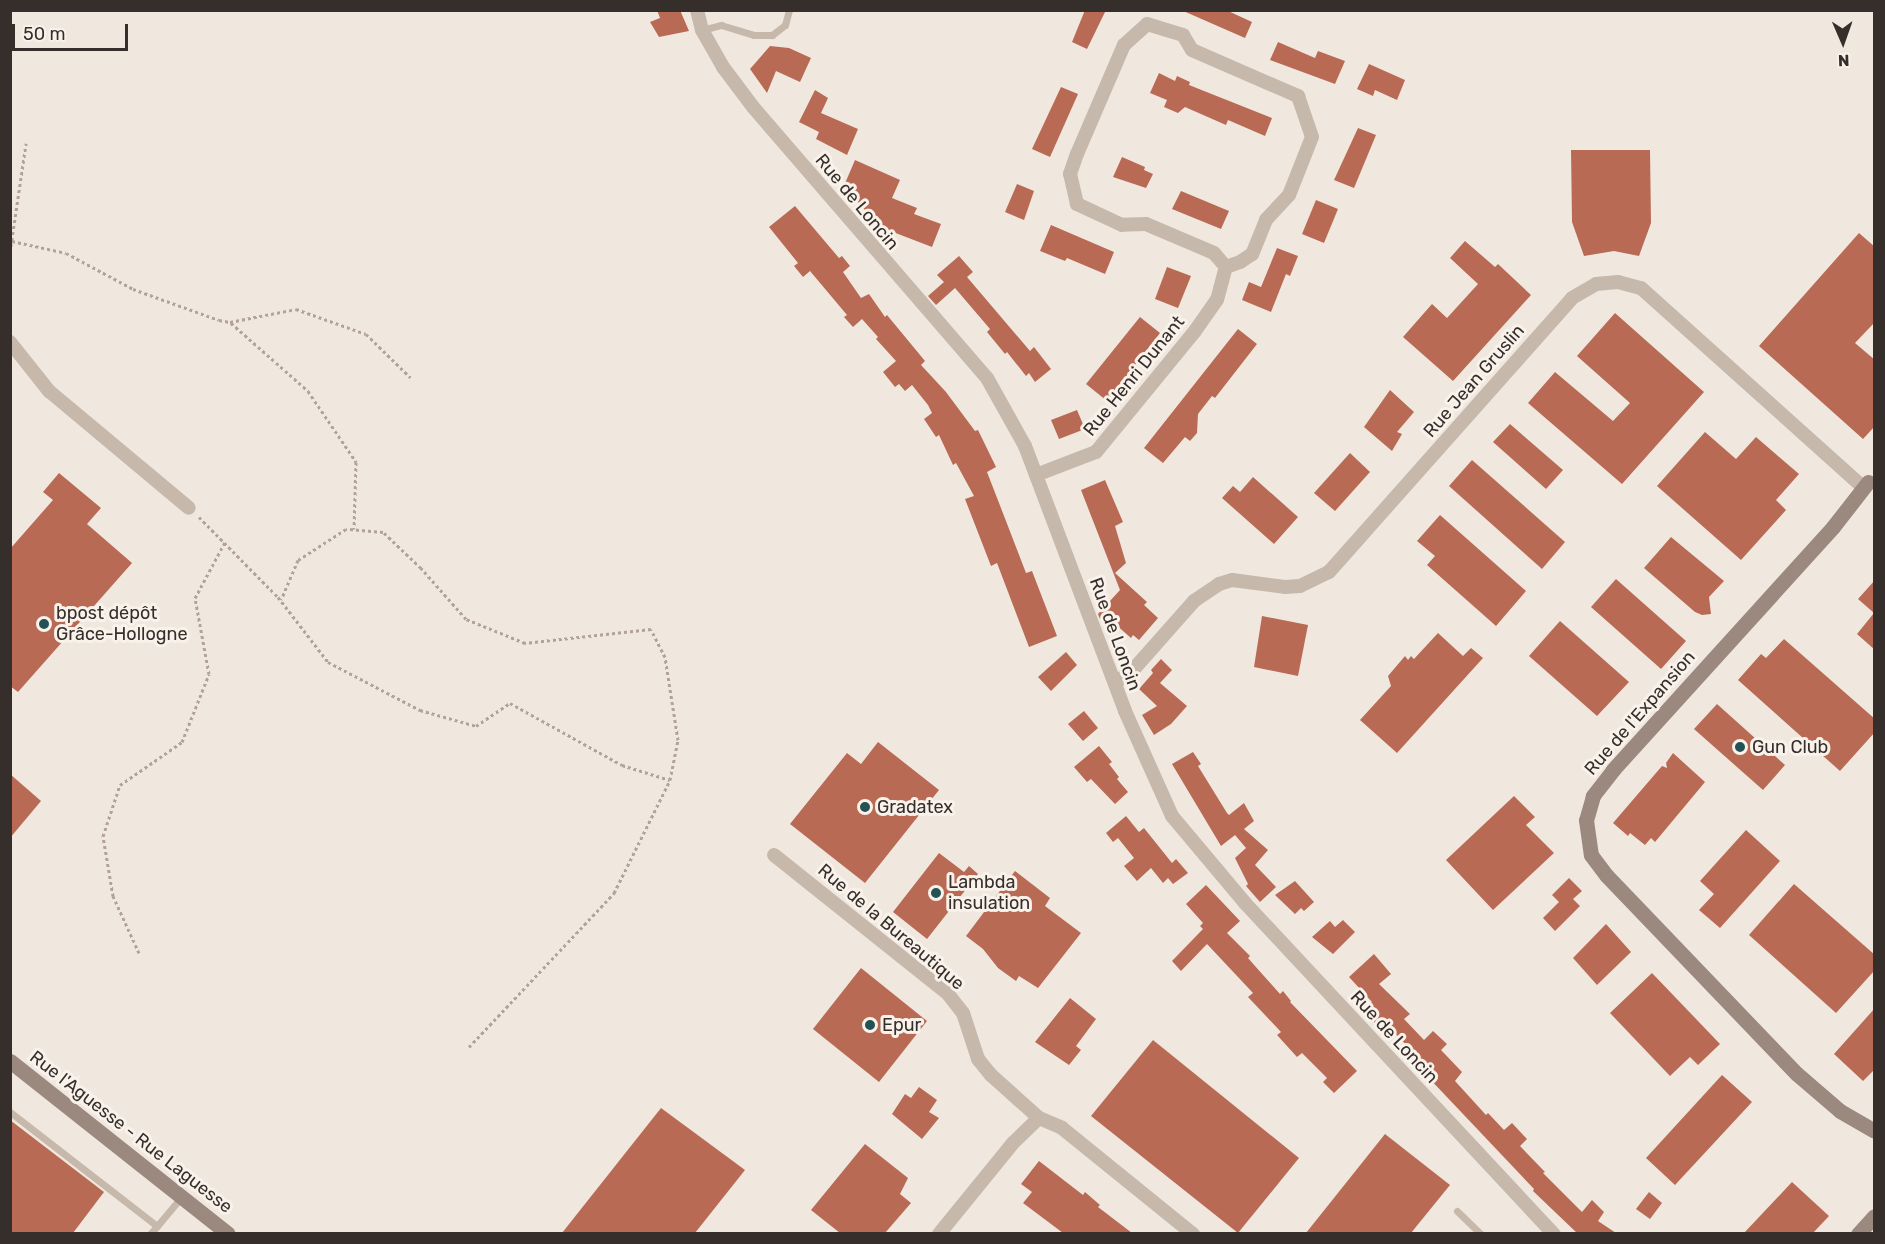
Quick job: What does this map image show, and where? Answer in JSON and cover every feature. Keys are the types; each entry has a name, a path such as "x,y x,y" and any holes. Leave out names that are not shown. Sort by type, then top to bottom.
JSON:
{"street":[{"name":"Rue de Loncin","path":"697,10 702,30 723,68 753,107 987,378 1025,446 1125,711 1172,816 1245,903 1554,1233"},
{"path":"1147,24 1183,35 1192,50 1298,96 1312,137 1289,195 1266,220 1252,254 1226,267 1214,253 1146,224 1122,225 1077,204 1070,174 1077,154 1124,45 1147,24"},
{"name":"Rue Henri Dunant","path":"1036,476 1096,452 1195,331 1217,300 1226,267"},
{"name":"Rue Jean Gruslin","path":"1115,683 1133,670 1194,601 1218,584 1232,580 1285,587 1300,586 1329,572 1572,298 1596,284 1618,282 1641,288 1868,481"},
{"path":"10,342 49,391 189,508"},
{"name":"Rue de l'Expansion","path":"1868,481 1833,527 1613,770 1593,796 1586,820 1591,855 1607,876 1797,1074 1840,1111 1875,1131"},
{"name":"Rue de la Bureautique","path":"774,855 948,994 963,1013 978,1059 991,1076 1039,1118 1062,1128 1193,1233"},
{"name":"Rue l'Aguesse - Rue Laguesse","path":"10,1061 228,1233"},
{"path":"939,1233 1013,1143 1039,1118"},
{"path":"1858,1233 1875,1216"}],"lane":[{"path":"702,30 721,26 754,35 772,36 785,25 789,10"},
{"path":"10,1112 157,1226"},
{"path":"150,1233 181,1197"},
{"path":"1457,1211 1481,1233"}],"path":[{"path":"10,252 26,143"},
{"path":"12,241 66,253 133,289 230,322 308,391 356,462 354,529"},
{"path":"230,322 296,309 366,334 410,377"},
{"path":"189,508 281,600 328,662 420,710 476,726 510,703 622,765 670,780"},
{"path":"281,600 298,560 346,529 383,532 421,568 466,619 525,643 651,629 665,657 678,740 670,780 614,893 469,1047"},
{"path":"139,953 113,896 104,836 120,785 182,742 209,674 195,598 225,542"}],"building":[{"path":"657,10 680,10 689,31 659,37 650,22 660,18"},
{"path":"1085,10 1106,10 1087,49 1072,42"},
{"path":"1181,10 1226,10 1252,22 1245,38"},
{"path":"1278,42 1315,58 1318,51 1345,61 1335,84 1270,60"},
{"path":"770,46 789,48 811,58 800,82 776,71 767,93 750,69"},
{"path":"1369,64 1405,80 1397,100 1375,90 1373,96 1357,89"},
{"path":"1159,73 1175,81 1177,76 1190,82 1189,85 1272,118 1265,136 1228,120 1226,125 1185,107 1178,113 1164,107 1167,100 1150,93"},
{"path":"1061,87 1078,94 1050,157 1032,149"},
{"path":"815,90 828,98 821,113 858,129 847,155 816,139 819,132 799,122"},
{"path":"1358,128 1376,135 1354,188 1334,180"},
{"path":"1571,150 1650,150 1651,223 1639,256 1614,251 1584,256 1572,222"},
{"path":"1122,157 1145,167 1144,170 1153,174 1146,188 1113,177"},
{"path":"855,160 900,180 892,198 917,208 914,214 941,224 932,247 880,227 856,200 858,195 843,188"},
{"path":"1017,184 1034,191 1024,220 1005,212"},
{"path":"1181,191 1229,211 1221,229 1172,209"},
{"path":"1316,200 1338,209 1324,243 1302,234"},
{"path":"795,206 839,258 842,256 850,266 843,272 861,298 869,294 885,317 887,315 925,361 921,365 946,392 975,431 978,430 996,467 987,472 1026,573 1032,571 1057,636 1029,647 997,563 991,566 965,499 974,496 956,463 953,465 939,435 936,437 924,419 932,413 928,405 912,385 905,391 899,384 895,387 883,372 896,361 876,339 878,337 862,319 853,327 844,317 847,315 810,271 803,277 794,266 798,263 769,227"},
{"path":"1051,225 1114,252 1105,274 1067,258 1065,261 1040,251"},
{"path":"1859,233 1875,247 1875,322 1855,343 1875,360 1875,426 1863,439 1759,346"},
{"path":"1465,241 1495,267 1498,264 1531,295 1453,381 1403,337 1432,304 1447,318 1478,284 1450,258"},
{"path":"1277,248 1298,256 1290,276 1286,274 1271,312 1242,300 1249,282 1261,287"},
{"path":"959,256 973,272 967,277 1030,351 1034,347 1051,369 1035,382 1029,373 1026,376 1007,352 1005,354 987,332 990,329 955,288 936,305 928,296 944,282 937,275"},
{"path":"1167,267 1191,276 1178,308 1155,299"},
{"path":"1615,313 1704,392 1622,484 1528,403 1555,372 1613,421 1630,403 1577,356"},
{"path":"1140,317 1160,333 1107,401 1086,384"},
{"path":"1238,329 1257,344 1215,398 1212,396 1198,414 1197,433 1190,441 1185,437 1163,463 1144,448"},
{"path":"1390,390 1414,412 1397,432 1402,434 1392,451 1364,427"},
{"path":"1077,410 1085,429 1059,439 1051,420"},
{"path":"1510,424 1563,470 1546,489 1493,442"},
{"path":"1705,432 1736,459 1756,437 1799,474 1776,500 1786,510 1741,560 1657,486"},
{"path":"1350,453 1370,472 1335,511 1314,493"},
{"path":"1472,460 1565,542 1542,569 1449,486"},
{"name":"bpost dépôt Grâce-Hollogne","path":"59,473 101,508 87,524 132,563 18,692 10,686 10,549 53,500 43,492"},
{"path":"1253,477 1298,517 1274,544 1222,498 1233,486 1240,492"},
{"path":"1105,480 1123,522 1115,526 1126,563 1115,573 1147,602 1144,605 1158,618 1139,640 1133,635 1131,638 1106,616 1100,619 1098,614 1120,590 1081,490"},
{"path":"1440,515 1526,591 1496,626 1427,565 1435,556 1417,541"},
{"path":"1671,537 1724,581 1709,597 1711,614 1702,615 1695,612 1644,568"},
{"path":"1616,579 1686,641 1661,669 1591,607"},
{"path":"1875,580 1875,650 1857,634 1874,613 1858,599"},
{"path":"1262,616 1308,625 1298,676 1254,667"},
{"path":"1560,621 1629,682 1597,716 1529,656"},
{"path":"1438,633 1463,656 1471,648 1483,658 1397,753 1360,720 1391,686 1388,676 1405,656 1408,660 1411,656 1414,659"},
{"path":"1784,639 1875,719 1875,732 1840,771 1738,680 1761,654 1766,658"},
{"path":"1066,652 1077,665 1051,691 1038,677"},
{"path":"1161,659 1172,670 1160,683 1187,706 1171,724 1154,735 1142,715 1157,706 1139,689 1153,673 1151,670"},
{"name":"Gun Club","path":"1717,704 1785,765 1763,790 1694,729"},
{"path":"1084,711 1098,728 1083,741 1068,724"},
{"name":"Gradatex","path":"878,742 939,790 865,883 790,824 847,753 861,764"},
{"path":"1099,746 1112,762 1109,764 1119,777 1117,779 1128,792 1115,804 1091,779 1087,782 1074,767"},
{"path":"1193,752 1201,764 1198,766 1227,813 1229,815 1244,803 1254,821 1244,829 1268,850 1255,865 1276,887 1260,902 1246,886 1248,884 1235,858 1246,848 1235,835 1221,846 1172,764"},
{"path":"1673,753 1705,782 1655,842 1651,838 1645,845 1630,833 1628,836 1613,823 1662,766 1667,768 1666,763"},
{"path":"10,774 41,801 10,838"},
{"path":"1514,796 1535,817 1526,825 1554,853 1493,910 1446,860"},
{"path":"1126,816 1139,832 1144,828 1172,863 1176,859 1188,873 1173,884 1168,878 1163,883 1151,868 1137,881 1124,866 1134,858 1118,838 1113,842 1106,833"},
{"path":"1746,830 1780,861 1720,928 1699,910 1714,894 1700,881"},
{"name":"Lambda insulation","path":"939,853 964,872 969,866 978,874 927,939 893,912"},
{"path":"1015,871 1050,898 1045,906 1081,933 1038,988 1019,976 1016,981 998,968 983,949 966,936"},
{"path":"1569,878 1582,891 1573,899 1580,906 1555,931 1543,918 1559,902 1552,895"},
{"path":"1295,881 1314,902 1304,911 1301,908 1295,914 1275,895"},
{"path":"1794,884 1875,955 1875,970 1836,1013 1749,935"},
{"path":"1206,885 1240,921 1227,933 1250,956 1248,958 1280,994 1283,991 1290,1002 1357,1071 1334,1093 1323,1082 1327,1078 1302,1053 1297,1057 1277,1035 1281,1032 1248,997 1253,993 1207,944 1181,971 1172,961 1203,929 1200,926 1203,923 1186,904"},
{"path":"1343,920 1355,932 1333,954 1312,937 1330,921 1335,927"},
{"path":"1606,924 1631,952 1597,985 1573,958"},
{"path":"1374,954 1391,974 1379,984 1410,1014 1404,1019 1424,1040 1433,1031 1447,1044 1441,1050 1462,1072 1455,1081 1486,1115 1488,1113 1504,1130 1512,1123 1527,1139 1520,1146 1545,1172 1543,1173 1582,1212 1592,1200 1604,1212 1598,1221 1616,1233 1577,1233 1533,1191 1534,1189 1427,1076 1431,1071 1387,1025 1382,1030 1363,1011 1372,1002 1349,977"},
{"name":"Epur","path":"861,968 927,1021 879,1082 813,1029"},
{"path":"1652,973 1720,1044 1698,1065 1690,1057 1670,1076 1610,1013"},
{"path":"1070,998 1096,1019 1076,1046 1081,1050 1069,1065 1035,1042"},
{"path":"1875,1008 1875,1069 1863,1081 1834,1054"},
{"path":"1153,1040 1299,1158 1238,1233 1091,1116"},
{"path":"1722,1075 1752,1102 1675,1185 1646,1158"},
{"path":"919,1087 937,1100 929,1112 939,1118 922,1139 892,1114 905,1094 911,1098"},
{"path":"661,1108 745,1170 695,1233 562,1233"},
{"path":"10,1120 104,1192 73,1233 10,1233"},
{"path":"1385,1134 1450,1185 1411,1233 1306,1233"},
{"path":"865,1144 908,1178 900,1194 911,1203 885,1233 840,1233 811,1210"},
{"path":"1039,1161 1083,1195 1085,1192 1100,1205 1098,1207 1132,1233 1063,1233 1023,1203 1032,1192 1021,1184"},
{"path":"1792,1182 1829,1216 1813,1233 1744,1233"},
{"path":"1649,1192 1662,1203 1650,1219 1636,1209"}],"place":[{"name":"bpost dépôt Grâce-Hollogne","path":"44,624"},
{"name":"Gun Club","path":"1740,747"},
{"name":"Gradatex","path":"865,807"},
{"name":"Lambda insulation","path":"936,893"},
{"name":"Epur","path":"870,1025"}]}
